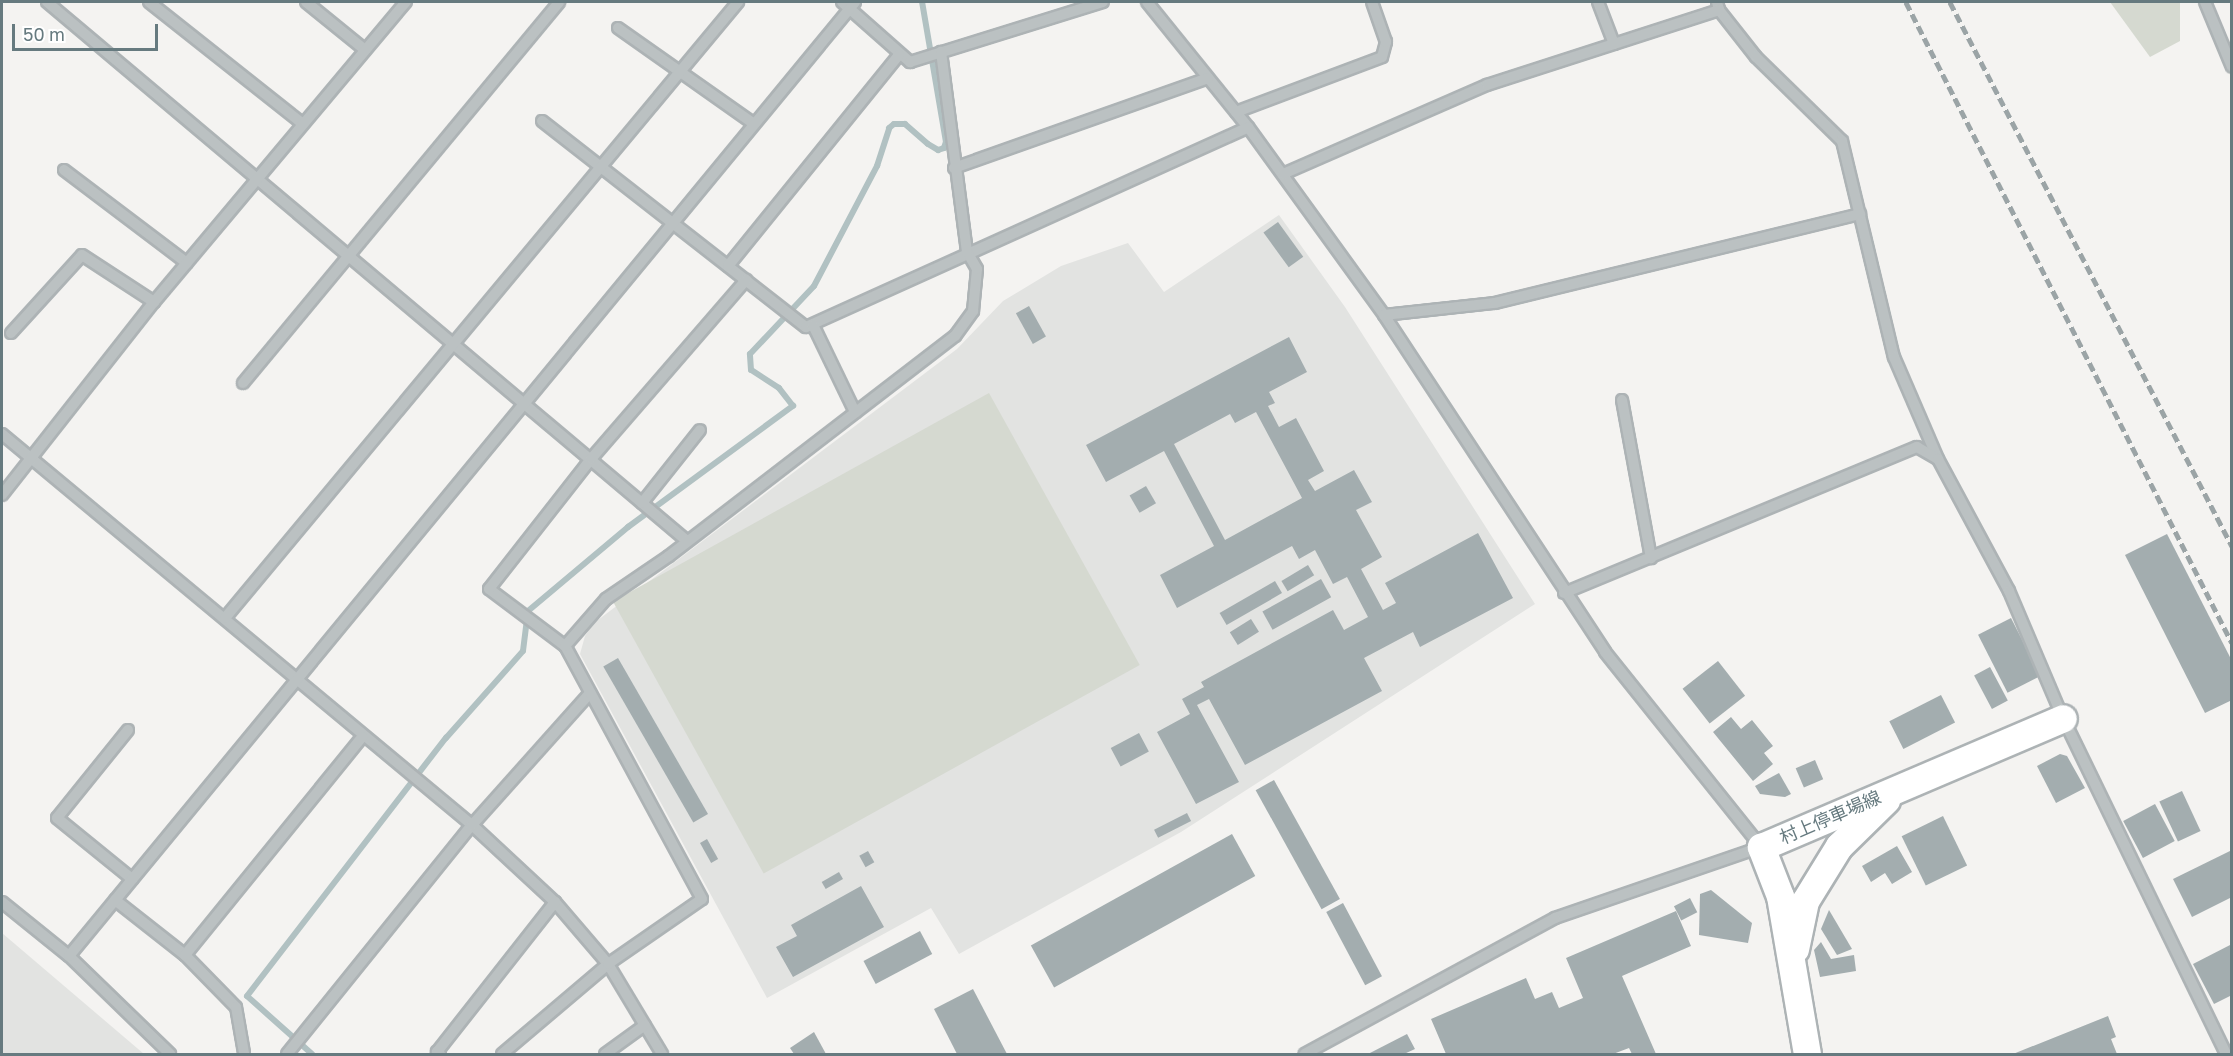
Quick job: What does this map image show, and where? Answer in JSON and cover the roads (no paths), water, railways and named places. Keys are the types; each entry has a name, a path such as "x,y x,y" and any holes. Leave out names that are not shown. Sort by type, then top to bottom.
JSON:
{"main road":[{"name":"村上停車場線","path":"1807,1054 1780,896 1761,847 2063,718"},
{"path":"1792,967 1805,901 1839,846 1898,788"}],"street":[{"path":"48,2 686,540"},
{"path":"149,2 303,124"},
{"path":"306,2 365,50"},
{"path":"2,495 34,459 154,302 406,2"},
{"path":"243,383 559,2"},
{"path":"225,618 456,344 738,2"},
{"path":"69,956 754,124 849,3 899,55 910,62 1103,2"},
{"path":"1148,2 1248,127 1384,315 1564,593 1605,652 1761,847 1555,918 1305,1054"},
{"path":"1236,112 1382,57 1386,42 1372,2"},
{"path":"1598,2 1614,44"},
{"path":"2205,2 2232,67"},
{"path":"1283,174 1487,85 1614,44 1718,6 1756,57 1842,141 1894,357 1938,459 2008,591 2063,718 2226,1054"},
{"path":"618,28 681,70 754,124"},
{"path":"565,646 606,599 669,556 686,540 855,412 961,328 973,311 977,269 967,252 954,168 941,52"},
{"path":"728,266 899,55"},
{"path":"954,168 1208,78"},
{"path":"542,122 806,327 967,252 1248,127"},
{"path":"64,170 187,263"},
{"path":"1384,315 1496,303 1860,214"},
{"path":"11,333 82,255 154,302"},
{"path":"502,1054 608,964 702,899 565,646 489,589 591,459 746,280"},
{"path":"813,325 855,412"},
{"path":"1622,400 1651,558"},
{"path":"642,503 700,430"},
{"path":"2,434 298,679 362,737 472,825 555,902 608,964 662,1054"},
{"path":"1564,593 1917,447 1938,459"},
{"path":"286,1054 472,825 590,693"},
{"path":"128,730 57,819 132,879"},
{"path":"184,955 362,737"},
{"path":"115,900 184,955 236,1007 244,1054"},
{"path":"2,902 69,956 170,1054"},
{"path":"440,1054 437,1052 555,902"},
{"path":"605,1054 645,1025"}],"waterway":[{"path":"312,1054 247,996 446,738 523,651 528,611 628,527 793,406 779,388 751,370 750,354 814,286 877,166 889,128 894,124 905,124 928,144 938,150 944,148 946,142 922,2"}],"railway":[{"path":"1906,2 2232,643"},
{"path":"1950,2 2232,546"}]}
